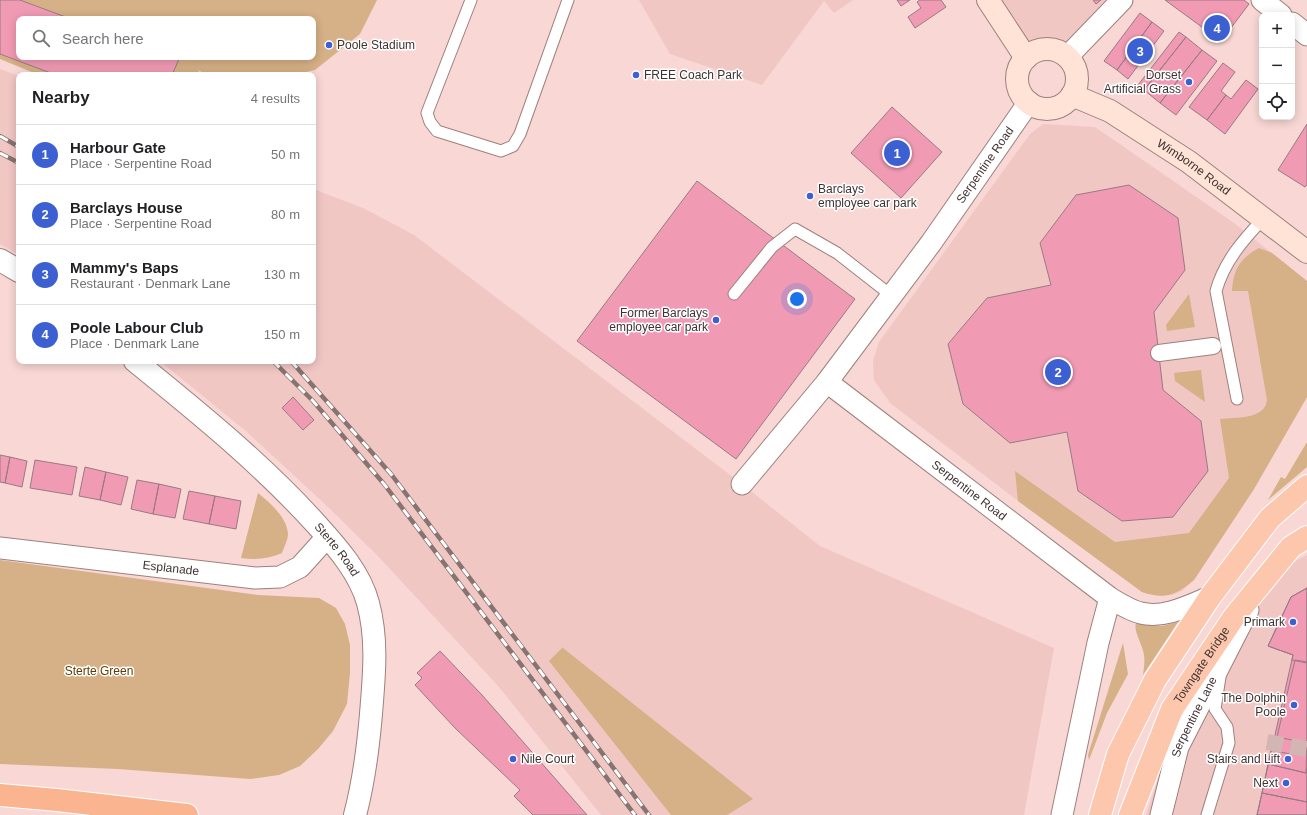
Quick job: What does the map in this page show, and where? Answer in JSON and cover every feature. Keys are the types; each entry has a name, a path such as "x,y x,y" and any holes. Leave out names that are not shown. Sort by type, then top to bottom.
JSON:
{"highway":[{"path":"0,795 187,815"}],"main road":[{"path":"988,0 1026,58"},
{"path":"1048,49 1059,51 1068,56 1076,69 1077,84 1072,95 1065,103 1049,108 1039,107 1029,102 1022,95 1017,79 1019,69 1026,58 1034,52 1048,49"},
{"name":"Wimborne Road","path":"1072,95 1110,111 1189,162 1307,252"},
{"path":"1100,815 1118,754 1152,686 1210,597 1270,518 1307,486"},
{"name":"Towngate Bridge","path":"1130,815 1172,709 1234,617 1292,547 1307,537"}],"street":[{"path":"1068,56 1122,0"},
{"path":"1262,0 1277,12"},
{"path":"1295,25 1307,35"},
{"name":"Serpentine Road","path":"742,484 827,382 892,296 931,243 1029,102"},
{"path":"0,260 16,269"},
{"path":"1159,353 1213,346"},
{"name":"Sterte Road","path":"139,364 222,432 292,498 327,537 353,570 367,601 374,634 375,666 366,767 355,815"},
{"name":"Serpentine Road","path":"827,382 1110,598 1142,613 1156,614 1171,612 1210,597"},
{"name":"Esplanade","path":"0,548 255,578 280,576 300,567 327,537"},
{"name":"Serpentine Lane","path":"1161,815 1178,747 1264,582"},
{"path":"1062,815 1098,643 1110,598"}],"lane":[{"path":"471,0 427,113 430,122 437,131 501,151 513,146 520,134 568,0"},
{"path":"1237,400 1216,291 1220,277 1228,260 1263,219"},
{"path":"734,294 772,247 795,229 837,253 892,296"},
{"path":"1207,815 1229,743 1227,727 1216,709 1224,657"}],"shaded area":[{"path":"639,0 853,0 834,13 824,1 762,85 670,54"},
{"path":"988,0 1122,0 1068,56 1059,51 1048,49 1034,52"},
{"path":"0,69 16,75 16,253 0,244"},
{"path":"1043,124 1095,127 1234,223 1307,281 1307,397 1254,489 1194,580 1182,591 1172,595 1161,596 1142,592 1018,501 890,403 874,380 873,361 879,342 1030,134"},
{"path":"316,190 363,208 414,235 742,484 820,546 1054,648 1024,815 601,815 499,687 377,555 327,506 247,432 164,364 316,364"},
{"path":"1307,555 1307,815 1146,815 1170,743 1262,596 1291,563"}],"green space":[{"name":"Poole Stadium","path":"0,0 377,0 360,34 315,70 307,72 202,72 198,70 199,72 32,72 0,59"},
{"path":"1259,248 1272,253 1307,281 1307,397 1254,489 1194,580 1182,589 1170,595 1157,596 1142,592 1018,501 1015,471 1115,542 1189,533 1229,478 1220,419 1255,414 1261,411 1267,400 1248,291 1232,291 1234,277 1242,260"},
{"path":"1189,294 1195,327 1167,331 1166,325"},
{"path":"1201,370 1205,402 1175,381 1174,373"},
{"path":"1307,442 1307,467 1268,500 1281,477 1285,479"},
{"path":"258,493 273,506 285,522 288,534 287,539 282,553 272,557 252,559 241,558"},
{"name":"Sterte Green","path":"0,560 258,595 319,598 336,608 345,624 350,645 350,673 347,704 333,731 318,749 300,766 279,775 250,779 118,769 0,764"},
{"path":"1178,622 1143,675 1144,655 1135,626 1136,623 1162,626"},
{"path":"1123,643 1128,674 1107,713 1089,760 1088,755"},
{"path":"563,647 753,799 727,815 671,815 549,661"}],"building":[{"path":"0,0 20,0 63,16 16,16 16,60 0,54"},
{"path":"897,0 910,0 901,6"},
{"path":"920,0 941,0 946,7 915,28 908,17 921,8 917,2"},
{"path":"1093,0 1101,0 1096,4"},
{"path":"1165,0 1244,0 1249,4 1221,41"},
{"path":"1140,13 1152,22 1117,70 1104,61"},
{"path":"1152,22 1164,31 1128,79 1117,70"},
{"path":"1179,32 1186,37 1144,90 1138,85"},
{"path":"1186,37 1202,50 1160,103 1144,90"},
{"name":"Dorset Artificial Grass","path":"1202,50 1217,61 1176,115 1160,103"},
{"path":"16,60 179,60 173,72 48,72"},
{"path":"1223,63 1235,72 1221,91 1226,95 1207,120 1189,107"},
{"path":"1246,80 1258,89 1225,134 1207,120 1226,95 1231,99"},
{"path":"892,107 942,152 901,198 851,153"},
{"path":"1307,124 1307,185 1305,187 1278,170"},
{"name":"Former Barclays employee car park","path":"697,181 855,299 736,459 577,341"},
{"path":"1129,185 1178,218 1185,270 1154,312 1163,390 1201,421 1208,471 1173,517 1122,521 1078,491 1067,432 1010,443 963,404 948,344 987,298 1051,285 1040,243 1076,195"},
{"path":"293,397 314,420 303,430 282,408"},
{"path":"0,455 10,457 5,483 0,482"},
{"path":"10,457 27,461 22,487 5,483"},
{"path":"35,460 77,467 72,495 30,488"},
{"path":"85,467 106,472 100,500 79,496"},
{"path":"106,472 128,477 121,505 100,500"},
{"path":"137,480 159,484 153,514 131,509"},
{"path":"159,484 181,489 175,518 153,514"},
{"path":"189,491 215,496 209,524 183,519"},
{"path":"215,496 241,501 236,529 209,524"},
{"name":"The Dolphin Poole","path":"1307,588 1307,815 1257,815 1293,655 1268,646 1291,597"},
{"name":"Primark","path":"1307,588 1307,663 1292,660 1293,655 1268,646 1291,597"},
{"name":"Nile Court","path":"440,651 482,695 587,815 533,815 514,796 520,790 455,728 415,685 422,678 417,673"},
{"path":"1295,660 1307,662 1307,743 1277,737"},
{"name":"Stairs and Lift","path":"1293,740 1307,743 1306,773 1268,764 1271,750 1290,754"},
{"name":"Next","path":"1268,764 1306,773 1307,768 1307,802 1262,793"},
{"path":"1262,793 1307,802 1307,815 1257,815"}],"tunnel":[{"path":"1267,742 1307,749"}],"railway":[{"path":"0,136 16,145"},
{"path":"0,153 16,161"},
{"path":"276,364 313,401 384,484 635,815"},
{"path":"294,364 391,474 649,815"}],"place":[{"name":"Poole Labour Club","path":"1217,28"},
{"name":"Poole Stadium","path":"329,45"},
{"name":"Mammy's Baps","path":"1140,51"},
{"name":"FREE Coach Park","path":"636,75"},
{"name":"Dorset Artificial Grass","path":"1189,82"},
{"name":"Harbour Gate","path":"897,153"},
{"name":"Barclays employee car park","path":"810,196"},
{"name":"Former Barclays employee car park","path":"716,320"},
{"name":"Barclays House","path":"1058,372"},
{"name":"Primark","path":"1293,622"},
{"name":"The Dolphin Poole","path":"1294,705"},
{"name":"Nile Court","path":"513,759"},
{"name":"Stairs and Lift","path":"1288,759"},
{"name":"Next","path":"1286,783"}]}
